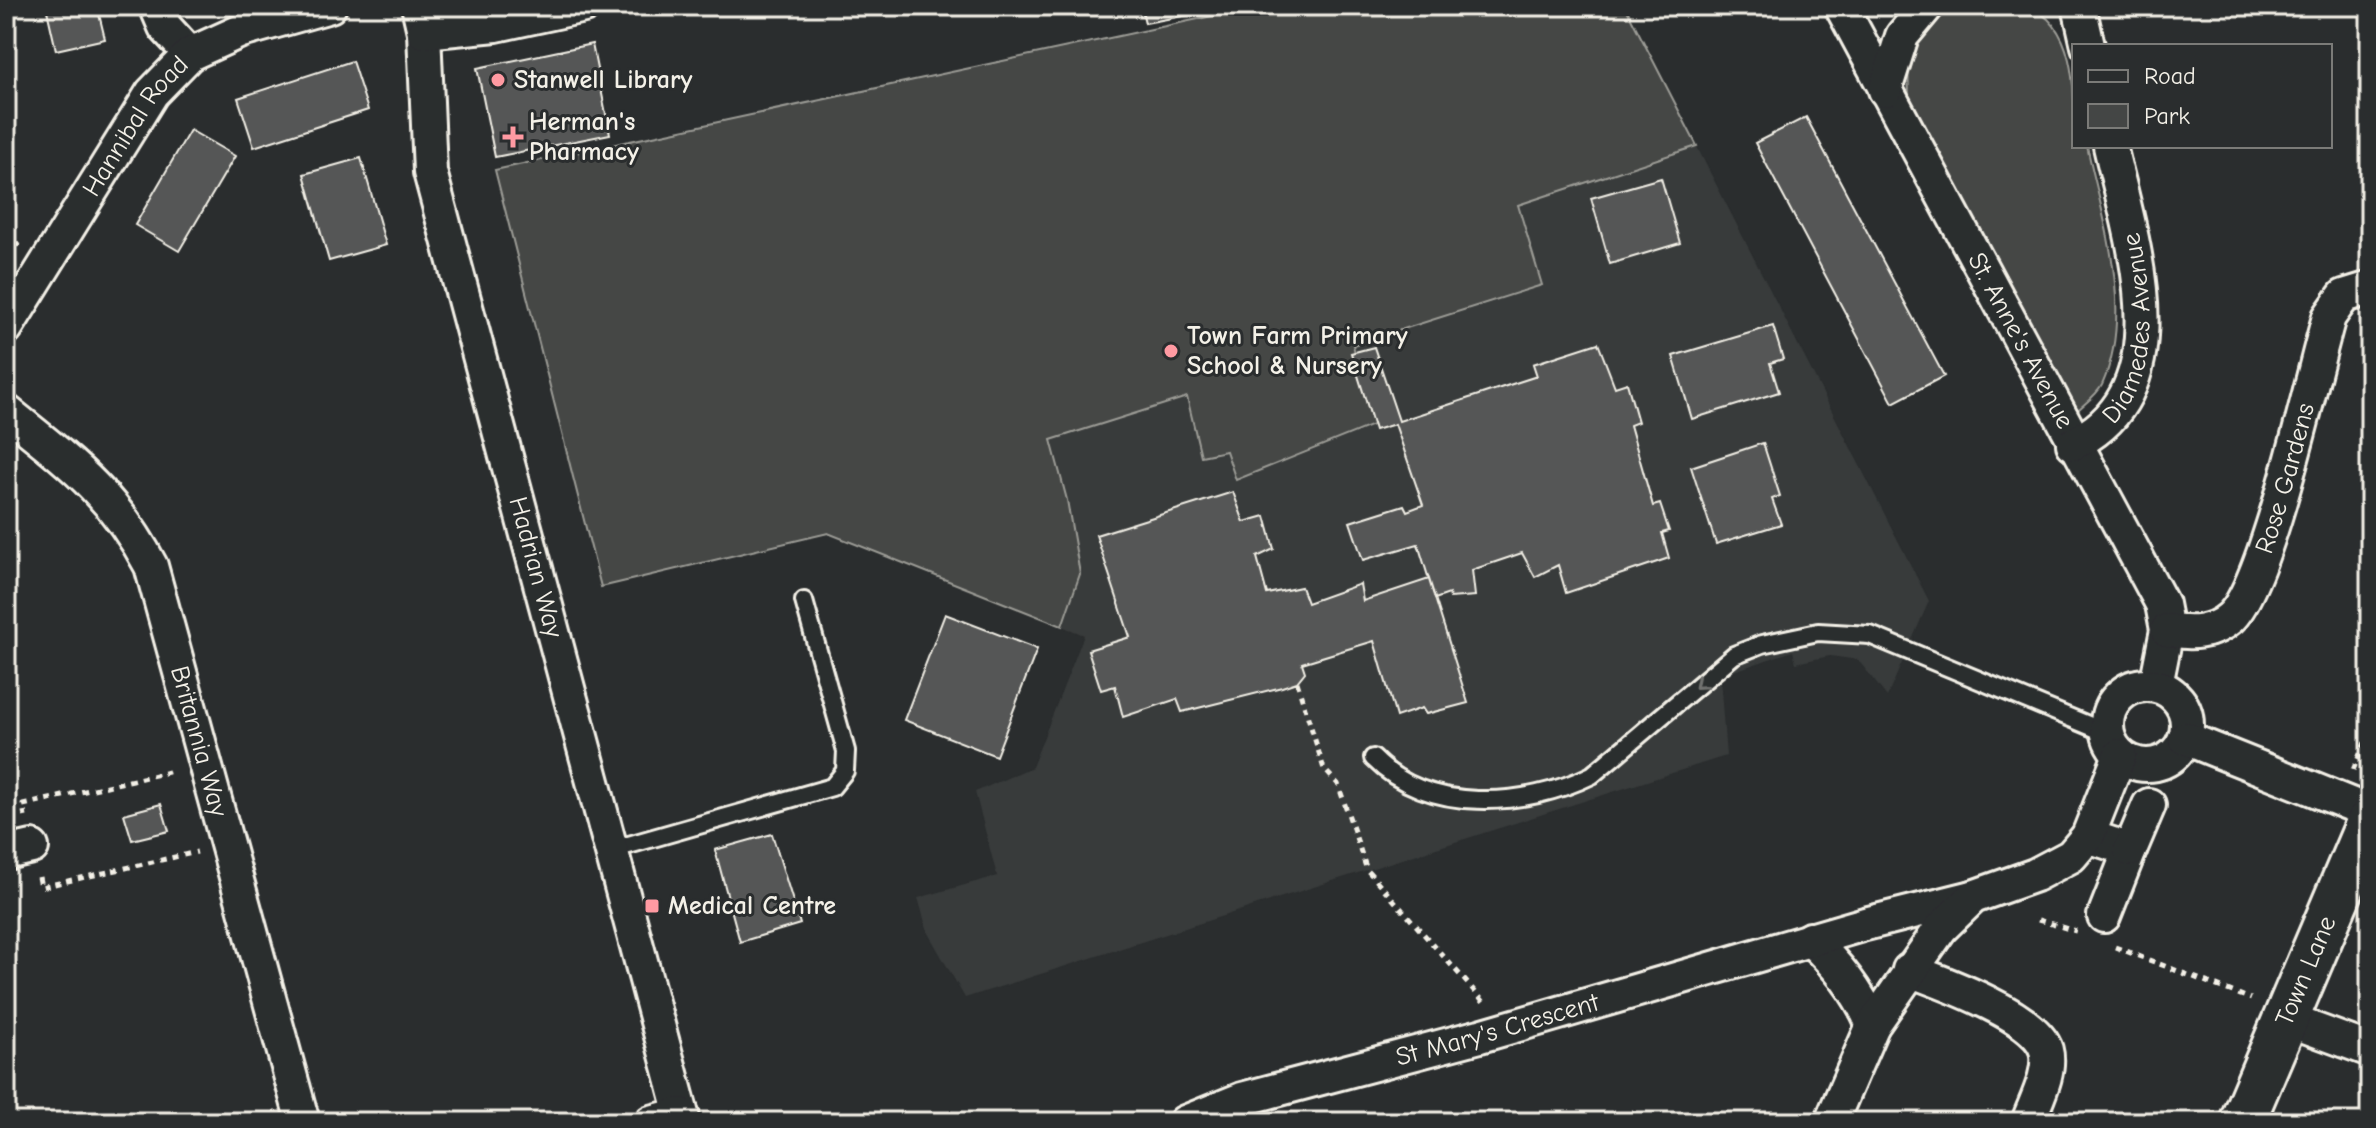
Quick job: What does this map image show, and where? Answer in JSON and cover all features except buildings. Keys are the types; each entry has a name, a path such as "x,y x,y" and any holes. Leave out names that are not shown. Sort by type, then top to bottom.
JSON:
{"main road":[{"name":"Town Lane","path":"2242,1122 2286,1012 2358,802"}],"street":[{"path":"156,6 165,27 190,54"},
{"name":"Hannibal Road","path":"6,328 152,93 190,54 241,31 330,6"},
{"path":"421,19 496,25 584,6"},
{"name":"St. Anne's Avenue","path":"1841,6 2073,444 2162,604 2167,630 2156,685"},
{"path":"1885,90 1891,62 1902,36 1927,6"},
{"name":"Hadrian Way","path":"421,19 430,172 611,850 672,1119"},
{"name":"Diamedes Avenue","path":"2073,444 2110,421 2122,404 2138,355 2143,325 2141,283 2110,148"},
{"name":"Rose Gardens","path":"2167,630 2187,633 2219,627 2244,600 2275,515 2329,317 2344,296 2370,288"},
{"name":"Britannia Way","path":"6,411 92,480 132,531 151,566 202,765 303,1122"},
{"path":"2113,744 2143,765 2169,759 2185,738 2185,711 2168,690 2142,684 2118,696 2107,719 2113,744 2088,836 2130,850"},
{"path":"2185,738 2370,812"},
{"path":"2100,932 2149,805"},
{"name":"St Mary's Crescent","path":"1185,1122 1242,1099 1503,1029 1810,939 1973,897 2035,875 2071,856 2088,836"},
{"path":"1831,1122 1873,1025 1941,928 1973,897"},
{"path":"1810,939 1839,967 1862,1000 1873,1025"},
{"path":"1909,970 1999,1008 2041,1039 2047,1053 2045,1074 2028,1122"},
{"path":"2286,1012 2302,1025 2370,1050"}],"lane":[{"path":"611,850 832,787 845,771 846,751 804,601"},
{"path":"1373,758 1408,786 1436,795 1469,799 1525,796 1592,775 1734,655 1762,644 1818,632 1870,635 2113,744"}],"path":[{"path":"1297,682 1324,769 1338,784 1367,870 1482,998 1503,1029"},
{"path":"2358,802 2370,731"},
{"path":"202,765 23,805 19,850 41,887 226,846"},
{"path":"2038,920 2100,932 2286,1012"}],"shaded area":[{"name":"Town Farm Primary School & Nursery","path":"1259,6 1625,6 1929,601 1887,697 1858,660 1830,656 1796,663 1793,651 1720,676 1726,756 965,998 928,933 918,898 997,876 975,792 1032,767 1084,635 828,533 601,587 495,170"}],"green space":[{"path":"1259,6 1625,6 1697,146 1518,205 1542,285 1353,345 1373,425 1236,480 1226,451 1201,456 1187,397 1051,440 1067,500 1080,574 1062,626 828,533 601,587 495,170"},
{"path":"1955,6 2027,6 2044,16 2057,30 2065,47 2072,80 2072,148 2087,148 2113,266 2116,297 2116,327 2102,385 2076,412 1909,102 1908,56 1940,12"}],"place":[{"name":"Stanwell Library","path":"498,80"},
{"name":"Herman's Pharmacy","path":"513,137"},
{"name":"Town Farm Primary School & Nursery","path":"1171,351"},
{"name":"Medical Centre","path":"652,906"}]}
